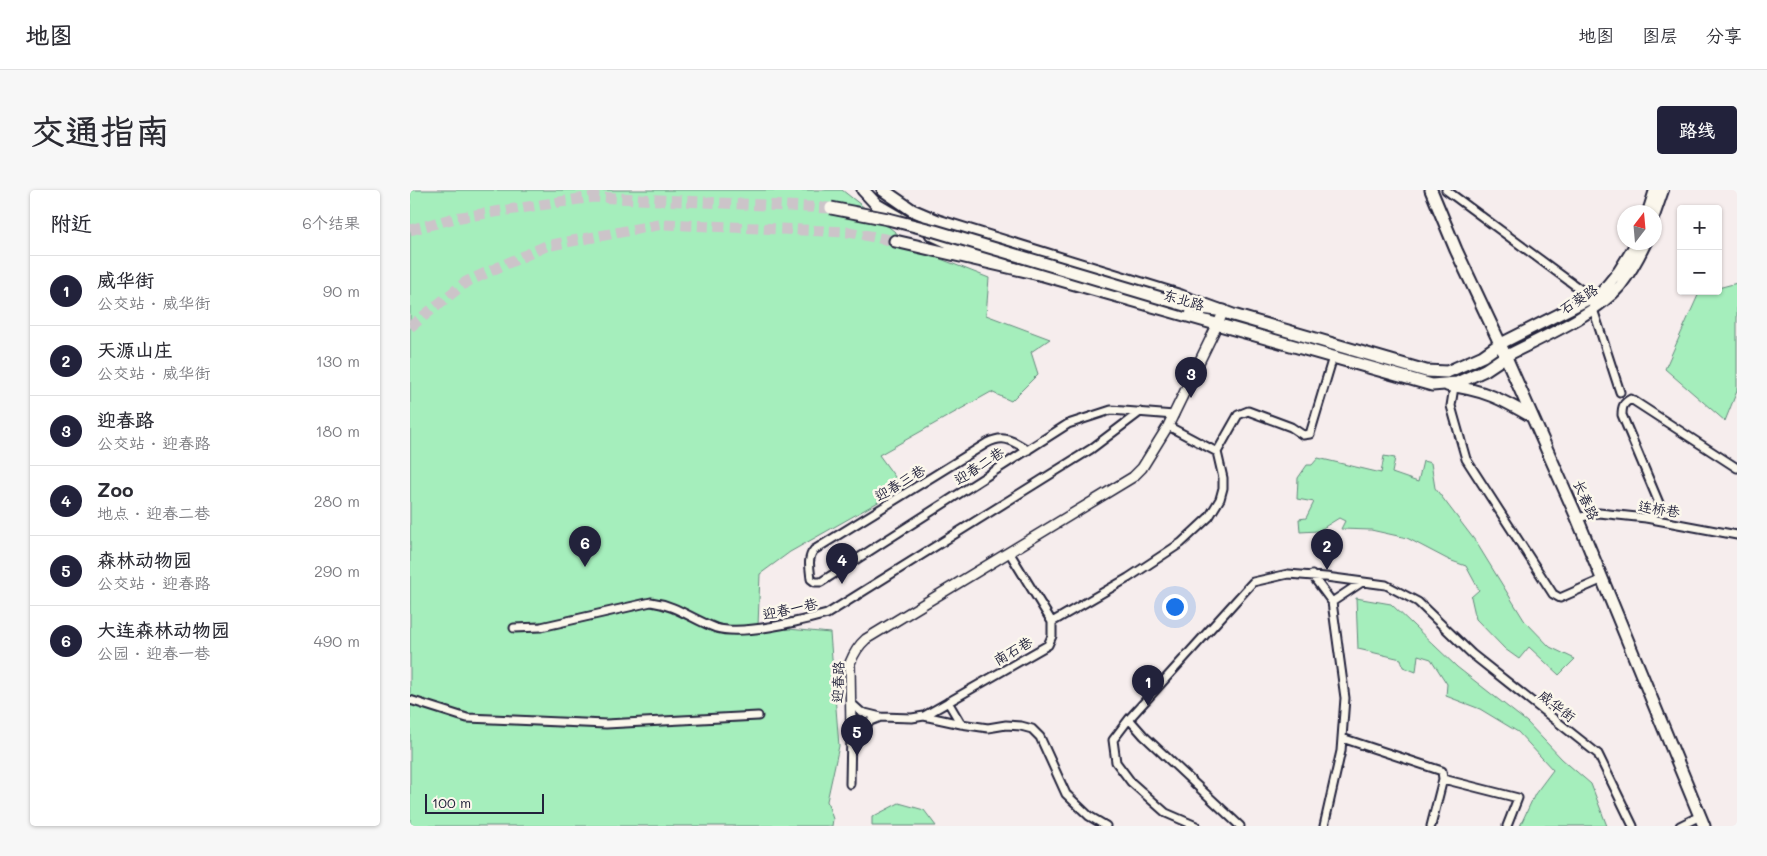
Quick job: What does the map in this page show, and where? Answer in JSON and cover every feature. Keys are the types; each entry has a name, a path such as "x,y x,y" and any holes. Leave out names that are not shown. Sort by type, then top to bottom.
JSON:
{"main road":[{"name":"东北路","path":"863,190 877,205 899,219 959,247 1039,274 1432,385 1456,383 1485,370 1506,356"},
{"name":"东北路","path":"883,190 912,210 938,221 1181,296 1224,312 1426,371 1447,372 1483,356 1500,344"},
{"name":"长春路","path":"1431,190 1456,250 1506,356 1577,518 1702,821"},
{"path":"1650,205 1655,190"},
{"path":"1658,205 1663,190"},
{"path":"831,208 888,219 935,231 1188,306 1224,312"},
{"path":"895,241 1039,274"},
{"name":"石葵路","path":"1500,344 1592,298 1608,285 1632,250"},
{"name":"石葵路","path":"1506,356 1594,309 1620,286 1641,250"},
{"path":"1432,385 1469,388 1503,400 1532,417"}],"street":[{"path":"1446,190 1592,298 1620,392"},
{"name":"迎春路","path":"850,784 850,663 853,654 866,639 1133,477 1142,468 1168,426 1224,312"},
{"path":"1216,452 1238,416 1248,411 1291,427 1303,435 1310,434 1334,357"},
{"path":"1454,387 1451,406 1466,459 1553,594 1560,598 1603,579"},
{"path":"1646,518 1659,503 1622,415 1622,408 1626,401 1631,399 1737,468"},
{"name":"迎春二巷","path":"811,579 815,582 821,582 1068,424 1111,410 1174,415"},
{"name":"迎春一巷","path":"514,628 541,626 651,602 664,603 716,628 741,631 797,622 827,614 1091,449 1140,412"},
{"path":"1009,552 1052,622 1128,578 1181,543 1209,517 1220,499 1223,478 1216,452 1168,426"},
{"name":"迎春三巷","path":"811,579 809,562 810,554 814,550 987,443 997,438 1008,439 1028,450"},
{"name":"连桥巷","path":"1577,518 1599,513 1646,518 1737,535"},
{"name":"威华街","path":"1196,826 1166,812 1131,782 1116,762 1113,740 1129,719 1253,582 1288,574 1386,585 1418,602 1472,654 1598,754 1633,826"},
{"path":"1312,576 1332,602 1345,698 1341,751 1324,826"},
{"path":"1332,602 1362,582"},
{"name":"南石巷","path":"924,716 1048,645 1052,636 1052,622"},
{"path":"410,700 467,718 606,724 758,716"},
{"path":"948,702 961,724"},
{"path":"851,703 861,712 881,717 912,718 924,716 988,728 1006,725 1032,729 1040,737 1066,794 1089,816 1106,826"},
{"path":"851,732 881,717"},
{"path":"1129,719 1144,736 1240,826"},
{"path":"1342,738 1442,771 1443,779 1431,826"},
{"path":"1443,779 1518,798 1507,826"},
{"path":"1680,826 1702,821"}],"green space":[{"path":"410,190 842,190 918,250 989,278 986,315 1050,339 1031,352 1038,374 1011,401 991,392 879,455 903,488 790,552 760,574 758,626 830,633 839,746 827,801 833,819 832,826 410,826"},
{"path":"1737,283 1737,391 1725,421 1665,369 1698,295 1722,295 1722,287"},
{"path":"1384,456 1395,458 1392,473 1418,482 1423,461 1431,463 1435,488 1476,542 1524,620 1550,647 1575,659 1559,675 1529,647 1519,659 1505,649 1476,619 1471,597 1479,590 1466,566 1449,560 1407,538 1371,530 1341,529 1345,521 1339,518 1318,531 1300,532 1299,519 1306,518 1314,502 1297,499 1298,478 1307,465 1312,465 1318,458 1381,473"},
{"path":"1356,598 1391,604 1457,667 1527,722 1562,759 1591,784 1607,826 1520,826 1535,794 1553,770 1518,732 1480,709 1446,696 1447,684 1431,659 1418,655 1416,672 1403,667 1401,659 1358,649"},
{"path":"899,803 924,810 936,826 872,826 872,817"}],"tunnel":[{"path":"410,230 455,218 593,197 831,208"},
{"path":"410,327 466,282 546,246 663,224 849,232 895,241"}],"place":[{"name":"迎春路","path":"1191,398"},
{"name":"大连森林动物园","path":"585,567"},
{"name":"天源山庄","path":"1327,570"},
{"name":"Zoo","path":"842,584"},
{"name":"威华街","path":"1148,706"},
{"name":"森林动物园","path":"857,756"}]}
